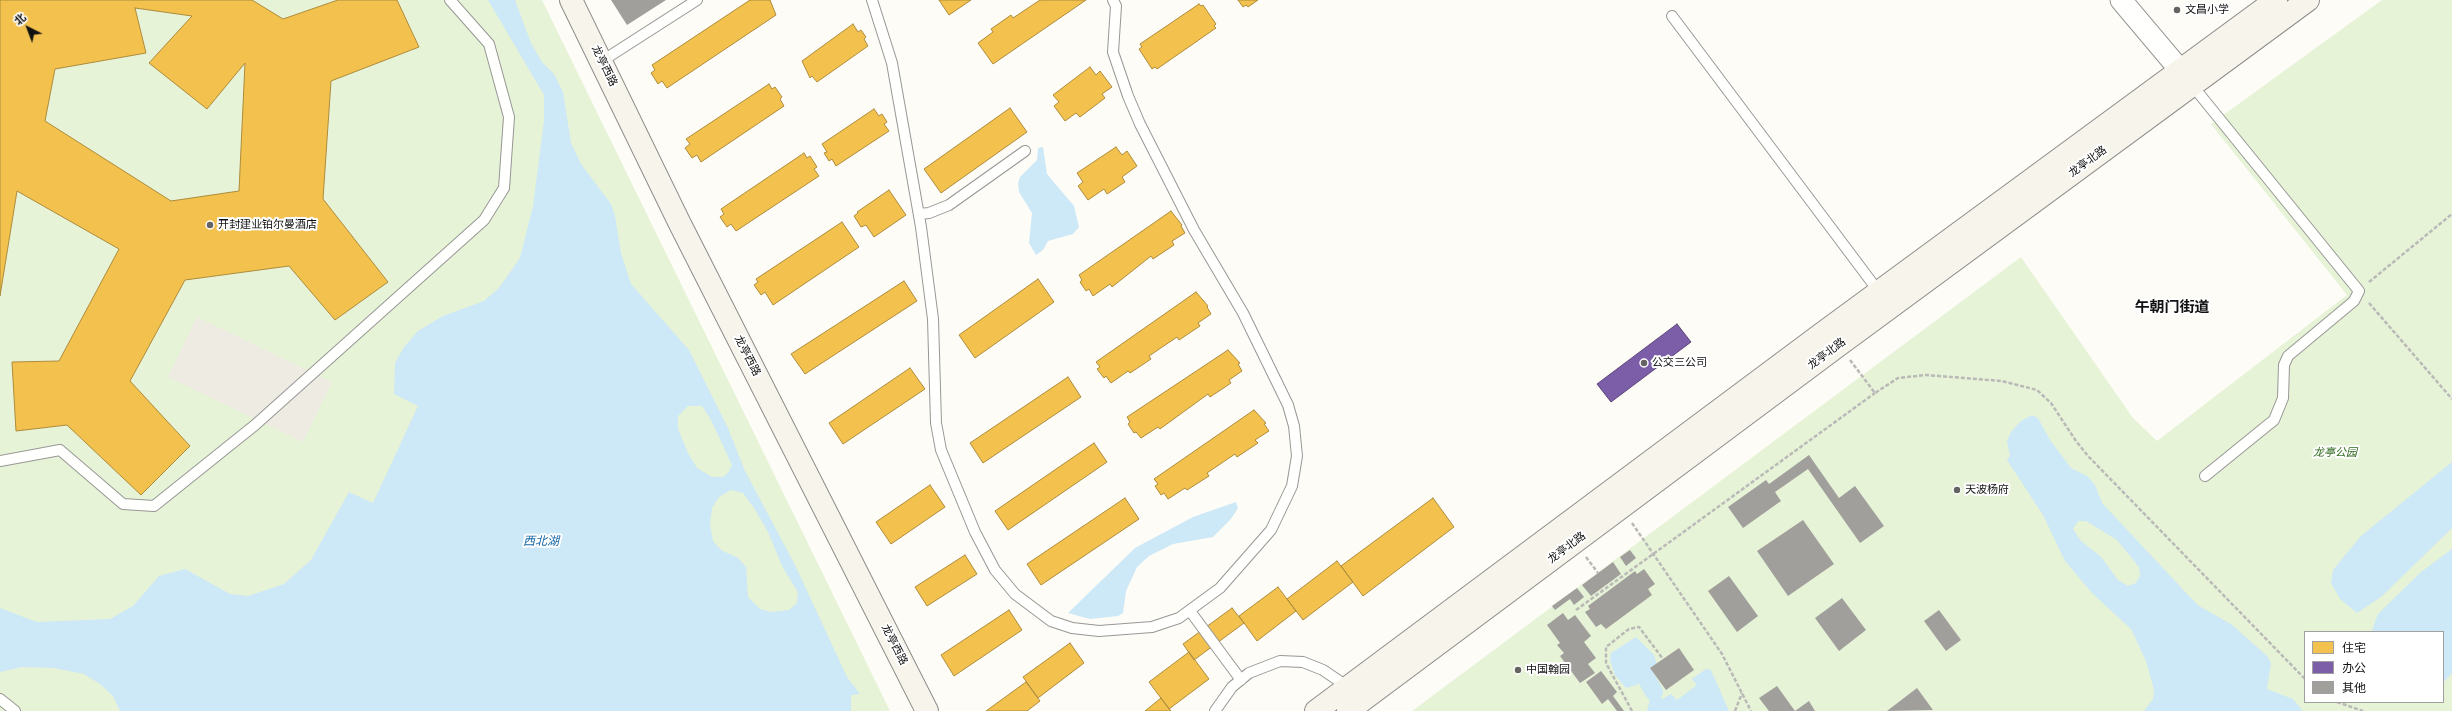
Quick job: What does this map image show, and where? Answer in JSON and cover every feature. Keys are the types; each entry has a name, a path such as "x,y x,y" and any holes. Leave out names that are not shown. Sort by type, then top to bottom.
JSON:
{"main road":[{"name":"龙亭西路","path":"571,0 679,222 927,711"},
{"name":"龙亭北路","path":"1348,711 1839,345 2186,78 2276,0"},
{"name":"龙亭北路","path":"1316,711 1879,292 2186,78 2308,0"}],"street":[{"path":"2121,0 2186,78"}],"lane":[{"path":"0,461 60,450 123,504 154,506 255,425 484,220 504,188 509,117 489,44 450,0"},
{"path":"602,62 697,0"},
{"path":"872,0 892,63 919,214 933,319 936,423 940,450 975,532 995,570 1015,594 1035,611 1051,621 1072,628 1099,631 1152,627 1179,618 1220,588 1271,530 1292,486 1296,456 1294,426 1288,404 1243,313 1194,230 1140,124 1117,69 1113,52 1115,2"},
{"path":"1672,16 1879,292"},
{"path":"2186,78 2359,291 2354,301 2288,356 2284,365 2283,398 2274,420 2205,476"},
{"path":"919,214 930,213 949,205 1025,151"},
{"path":"1190,611 1241,680"},
{"path":"1215,711 1220,701 1241,680 1268,664 1280,661 1303,662 1324,670 1348,687"},
{"path":"0,699 15,711"}],"path":[{"path":"2452,214 2359,291 2452,399"},
{"path":"1839,345 1875,393"},
{"path":"1576,610 1875,393 1898,378 1926,375 1950,375 2002,381 2037,390 2051,403 2076,441 2088,456 2304,678"},
{"path":"1621,508 1722,654 1751,711"},
{"path":"1632,711 1606,663 1606,647 1629,629 1639,627 1663,659"},
{"path":"1735,711 1742,693"},
{"path":"2341,703 2363,711"}],"green space":[{"path":"0,0 542,0 890,711 0,711"},
{"name":"天波杨府","path":"2382,0 2452,0 2452,711 1412,711 2021,257 2133,418 2157,441 2347,295 2211,124"}],"shaded area":[{"path":"197,317 332,382 303,442 168,377"}],"water":[{"name":"西北湖","path":"488,0 515,0 531,43 542,62 554,74 563,92 571,143 581,164 611,204 615,216 621,253 631,284 689,350 728,428 745,471 795,565 847,677 860,694 851,695 851,711 120,711 113,696 100,684 84,674 54,668 22,667 0,672 0,608 37,622 110,619 133,606 159,576 185,569 230,594 248,596 284,584 311,560 349,492 373,503 418,406 394,394 395,363 404,347 418,331 443,316 484,301 499,288 520,258 533,206 544,121 544,95","holes":["688,406 702,406 711,420 732,465 728,473 723,477 712,477 697,468 688,453 678,429 678,416","731,490 743,493 754,508 768,532 783,568 798,592 797,603 789,610 771,612 760,609 748,597 746,567 738,558 721,550 713,541 710,524 712,508 719,497"]},
{"path":"1043,147 1047,174 1074,206 1079,227 1073,234 1048,241 1043,250 1036,255 1029,243 1032,213 1019,192 1018,183 1020,177 1037,160 1038,148"},
{"path":"2032,415 2038,418 2050,440 2071,468 2087,476 2095,485 2102,503 2190,597 2199,606 2231,624 2267,656 2271,663 2267,689 2293,699 2303,711 2144,711 2153,699 2154,690 2146,661 2131,629 2092,593 2065,561 2043,515 2007,460 2010,456 2007,441 2011,432 2021,421","holes":["2078,521 2086,521 2117,540 2139,567 2140,576 2136,583 2128,586 2118,580 2101,557 2081,541 2073,529"]},
{"path":"2452,462 2452,528 2381,597 2357,613 2340,599 2331,583 2333,570 2361,536"},
{"path":"1236,502 1238,508 1231,519 1213,537 1173,544 1149,556 1137,567 1126,591 1123,613 1118,616 1090,619 1068,613 1135,548 1193,517"},
{"path":"2452,549 2452,673 2444,682 2444,631 2372,630 2378,614 2421,572"},
{"path":"1636,637 1654,655 1657,664 1650,668 1653,672 1636,685 1626,688 1615,675 1610,660 1611,653"},
{"path":"1706,669 1711,670 1729,711 1647,711 1651,695 1654,692 1662,699 1671,694 1677,700 1697,685 1692,679"}],"building: 住宅":[{"name":"开封建业铂尔曼酒店","path":"0,0 252,0 283,19 338,0 397,0 419,47 331,81 323,199 388,282 335,320 289,266 185,280 130,381 190,446 141,495 67,425 16,431 12,362 59,361 119,249 17,191 0,296","holes":["135,8 192,16 149,63 207,109 245,63 239,191 171,201 45,121 55,69 146,53"]},
{"path":"750,0 770,0 776,15 667,88 662,81 658,84 651,73 655,70 652,65"},
{"path":"939,0 971,0 949,15"},
{"path":"1040,0 1086,0 993,64 978,43 993,32 991,29 1011,15 1013,18"},
{"path":"1238,0 1258,0 1248,7 1246,5 1243,7"},
{"path":"1199,4 1201,6 1203,5 1216,24 1214,26 1216,28 1157,69 1155,67 1152,69 1139,49 1142,47 1140,44"},
{"path":"853,24 858,32 861,30 866,37 864,39 868,46 817,82 812,76 810,78 802,61"},
{"path":"1090,67 1096,75 1100,71 1112,87 1102,94 1105,98 1080,117 1076,113 1065,121 1054,106 1059,102 1053,95"},
{"path":"769,84 772,89 775,87 782,97 780,99 784,106 701,162 697,155 692,158 685,148 690,144 686,139"},
{"path":"1010,108 1027,132 941,193 924,169"},
{"path":"874,109 879,116 882,114 887,122 884,124 889,131 836,166 832,159 829,161 824,153 827,152 822,144"},
{"path":"1116,147 1122,155 1127,151 1137,166 1122,177 1125,182 1107,194 1104,189 1088,200 1078,186 1083,182 1077,173"},
{"path":"804,153 807,158 810,156 817,167 814,169 819,176 736,231 731,224 727,227 720,217 724,214 721,209"},
{"path":"889,190 906,215 874,237 866,225 861,227 854,216 858,213 857,212"},
{"path":"1171,211 1182,225 1181,226 1185,233 1172,241 1174,245 1153,259 1151,256 1112,287 1110,284 1093,296 1089,289 1086,291 1080,282 1082,280 1079,275"},
{"path":"842,222 859,247 773,305 765,292 761,295 754,285 758,282 756,279"},
{"path":"1038,279 1054,302 975,358 959,335"},
{"path":"904,281 917,301 805,374 791,354"},
{"path":"1196,292 1208,306 1207,307 1211,314 1198,323 1200,326 1179,340 1177,337 1149,356 1151,359 1130,373 1128,371 1111,383 1106,376 1104,378 1097,369 1100,367 1096,362"},
{"path":"1228,350 1240,363 1238,364 1242,371 1229,380 1231,383 1210,397 1208,394 1160,429 1158,427 1141,438 1136,432 1134,433 1128,424 1130,422 1127,417"},
{"path":"910,368 925,389 843,444 829,423"},
{"path":"1068,377 1081,397 983,463 970,443"},
{"path":"1254,410 1266,423 1264,424 1269,431 1255,440 1258,443 1237,457 1235,454 1207,473 1209,476 1187,490 1185,488 1168,499 1164,493 1161,495 1155,486 1158,484 1154,479"},
{"path":"1094,443 1107,462 1008,530 995,511"},
{"path":"930,485 945,507 891,544 876,522"},
{"path":"1125,498 1139,519 1041,585 1027,564"},
{"path":"1433,498 1454,527 1363,596 1341,566"},
{"path":"965,555 977,574 927,606 915,587"},
{"path":"1337,561 1353,582 1303,620 1287,599"},
{"path":"1278,587 1296,611 1257,641 1239,616"},
{"path":"1232,608 1244,623 1194,660 1183,644"},
{"path":"1009,610 1022,630 954,676 941,655"},
{"path":"1070,643 1084,663 1038,698 1023,677"},
{"path":"1189,652 1209,679 1169,709 1149,682"},
{"path":"1026,682 1040,701 1027,711 986,711"},
{"path":"1161,698 1171,711 1145,711"}],"building: 办公":[{"name":"公交三公司","path":"1677,324 1691,342 1611,402 1597,384"}],"building: 其他":[{"path":"611,0 666,0 627,25"},
{"path":"1809,455 1839,498 1855,486 1884,526 1860,543 1808,469 1775,492 1781,501 1743,528 1728,507 1766,480 1769,484"},
{"path":"1803,520 1834,564 1788,596 1757,551"},
{"path":"1630,550 1636,558 1626,566 1620,557"},
{"path":"1613,562 1621,574 1591,596 1582,585"},
{"path":"1644,569 1655,584 1648,589 1652,595 1606,629 1601,624 1596,627 1585,612 1590,609 1588,606 1635,571 1637,574"},
{"path":"1729,576 1758,616 1737,632 1708,591"},
{"path":"1577,588 1584,597 1574,605 1570,599 1555,610 1552,606"},
{"path":"1842,598 1866,630 1839,651 1815,618"},
{"path":"1939,610 1961,640 1946,651 1924,621"},
{"path":"1563,613 1568,620 1575,615 1591,636 1584,642 1596,658 1588,664 1595,673 1580,683 1560,656 1564,653 1557,645 1560,643 1547,625"},
{"path":"1679,648 1694,670 1666,690 1650,668"},
{"path":"1601,671 1617,692 1613,696 1624,711 1617,711 1608,699 1602,704 1586,682"},
{"path":"1777,686 1795,711 1769,711 1759,698"},
{"path":"1917,688 1933,710 1887,711"},
{"path":"1809,701 1815,711 1795,711"}],"waterway":[{"path":"1646,678 1654,692"}],"place":[{"name":"文昌小学","path":"2177,10"},
{"name":"开封建业铂尔曼酒店","path":"210,225"},
{"name":"公交三公司","path":"1644,363"},
{"name":"天波杨府","path":"1957,490"},
{"name":"中国翰园","path":"1518,670"}],"district":[{"name":"午朝门街道","path":"2172,308"}],"park label":[{"name":"龙亭公园","path":"2335,453"}]}
